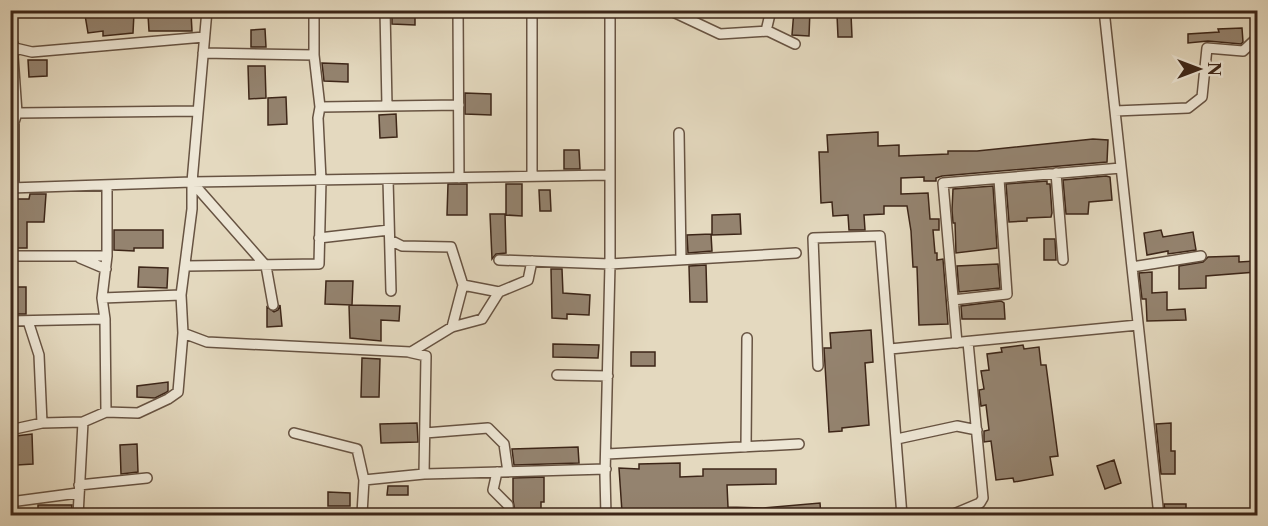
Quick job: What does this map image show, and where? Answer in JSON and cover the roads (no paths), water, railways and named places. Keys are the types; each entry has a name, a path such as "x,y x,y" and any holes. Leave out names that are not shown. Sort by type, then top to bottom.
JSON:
{"street":[{"path":"10,430 42,423 83,422 106,412 138,413 178,392 183,333 181,295 192,209 192,182 207,10"},
{"path":"186,266 319,264 321,180 318,118 320,107 314,55 314,10"},
{"path":"385,10 387,106"},
{"path":"458,10 459,177"},
{"path":"532,10 532,176"},
{"path":"606,516 610,264 610,10"},
{"path":"669,10 720,34 766,31 795,44"},
{"path":"766,31 771,10"},
{"path":"1104,10 1159,516"},
{"path":"15,48 32,52 204,37"},
{"path":"1115,111 1188,108 1202,97 1207,48 1243,51 1257,37"},
{"path":"10,38 15,48 13,56 17,113 14,122 12,188 192,182 609,175"},
{"path":"203,53 314,55"},
{"path":"320,107 459,105"},
{"path":"17,113 198,111"},
{"path":"679,133 681,259"},
{"path":"957,343 942,183 1121,168"},
{"path":"1056,173 1063,260"},
{"path":"388,179 391,291"},
{"path":"952,300 1007,294 999,179"},
{"path":"192,182 266,266 273,305"},
{"path":"106,412 105,319 102,298 107,256 107,185"},
{"path":"319,238 389,235 402,246 451,247 462,285 452,327"},
{"path":"818,366 813,238 880,236 902,516"},
{"path":"499,260 610,264 796,253"},
{"path":"10,256 107,256"},
{"path":"76,256 106,269"},
{"path":"1132,267 1201,256"},
{"path":"408,352 452,327 482,319 500,292 528,280 532,261"},
{"path":"462,285 500,292"},
{"path":"102,298 181,295"},
{"path":"10,321 105,319"},
{"path":"28,321 39,355 42,423"},
{"path":"890,349 1138,325"},
{"path":"183,333 207,342 408,352 426,356 424,474"},
{"path":"746,447 747,338"},
{"path":"950,516 980,503 983,498 968,342"},
{"path":"557,375 608,376"},
{"path":"78,516 83,422"},
{"path":"897,439 957,426 977,430"},
{"path":"425,432 488,428 504,444 508,472"},
{"path":"294,433 357,449 364,480 362,514 366,516"},
{"path":"607,454 800,444"},
{"path":"364,480 424,474 606,469"},
{"path":"497,472 493,489 508,505 509,516"},
{"path":"10,502 147,478"}]}
